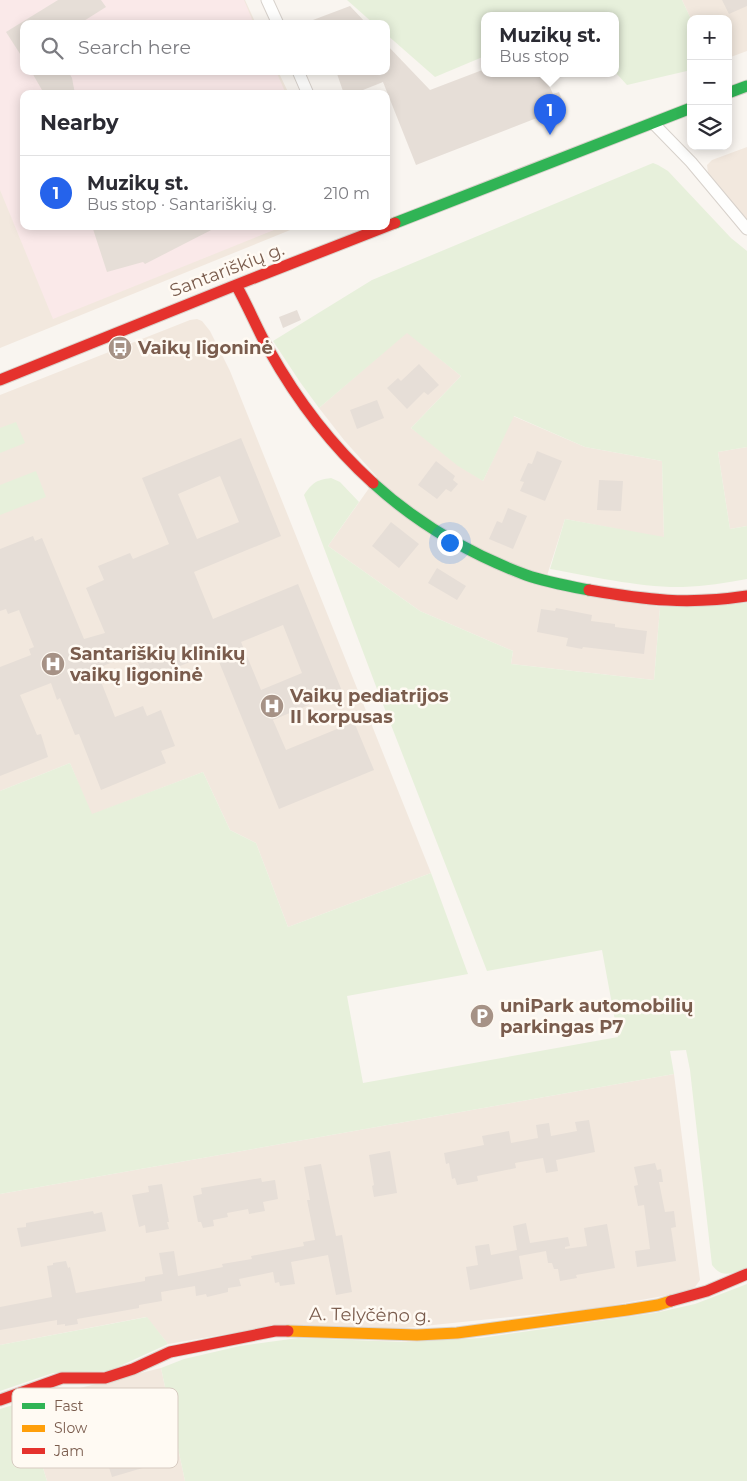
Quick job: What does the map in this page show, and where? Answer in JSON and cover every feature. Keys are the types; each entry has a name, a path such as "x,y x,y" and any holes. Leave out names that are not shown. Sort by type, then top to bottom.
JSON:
{"street":[{"path":"267,0 276,20"},
{"path":"300,75 306,90"},
{"path":"732,92 747,86"},
{"name":"Santariškių g.","path":"390,221 687,109"},
{"path":"653,122 747,229"},
{"name":"Santariškių g.","path":"0,380 367,230"},
{"path":"236,285 263,339 290,385 314,419 340,450 368,479 398,504 455,542 485,558 529,575 631,598 664,602 697,602 747,596"},
{"name":"A. Telyčėno g.","path":"34,1388 62,1378 105,1378 133,1369 170,1352 275,1331 417,1335 457,1333 658,1305 707,1291 746,1275"},
{"name":"A. Telyčėno g.","path":"0,1400 12,1396"}],"shaded area":[{"path":"0,0 245,0 254,20 20,20 20,75 280,75 287,90 20,90 20,230 290,230 0,348"},
{"path":"0,0 244,0 252,20 20,20 20,75 278,75 284,90 20,90 20,230 274,230 53,319 0,190"},
{"path":"682,0 747,0 747,51 732,57 732,15 689,15"},
{"path":"747,147 747,220 708,173 707,165 712,160"},
{"path":"197,319 202,321 210,331 230,371 431,873 288,927 256,843 230,830 203,772 91,815 70,763 0,791 0,395 190,320"},
{"path":"407,332 461,376 411,428 483,481 513,416 585,447 662,461 664,538 565,519 544,585 660,607 654,680 511,664 513,651 420,611 328,546 377,477 319,408"},
{"path":"747,447 747,526 730,529 718,452"},
{"path":"674,1074 700,1280 695,1287 685,1292 597,1308 395,1329 274,1326 168,1344 146,1317 0,1345 0,1194"},
{"path":"161,1368 165,1388 80,1388"},
{"path":"178,1448 185,1481 47,1481 43,1468 178,1468"}],"green space":[{"path":"347,0 682,0 689,15 687,15 687,71 627,85 619,76 619,12 481,12 481,58 435,77 390,38 390,20 370,20"},
{"path":"653,163 668,171 731,238 747,251 747,447 718,452 730,529 747,526 747,579 699,586 667,587 616,581 550,569 565,519 664,537 662,461 585,447 514,416 483,481 458,466 411,428 461,376 407,333 319,408 273,341 372,280"},
{"path":"16,422 25,443 0,453 0,428"},
{"path":"36,471 46,497 0,515 0,485"},
{"path":"331,478 340,482 359,502 328,546 420,611 513,651 511,664 654,680 660,607 747,603 747,1268 724,1274 716,1270 712,1265 690,1070 686,1050 670,1051 674,1074 0,1194 0,791 70,763 92,814 203,772 230,830 256,843 288,927 431,873 468,974 347,996 363,1083 618,1037 602,950 487,971 304,495 315,483"},
{"path":"747,1284 747,1481 185,1481 178,1448 178,1388 165,1388 161,1368 184,1359 240,1346 298,1338 406,1342 481,1338 655,1313 695,1304"},
{"path":"147,1317 168,1344 109,1371 53,1373 0,1391 0,1345"},
{"path":"12,1405 12,1468 43,1468 47,1481 0,1481 0,1409"}],"building":[{"path":"58,0 101,0 106,7 85,20 26,20"},
{"path":"722,0 747,0 747,6 729,14"},
{"path":"350,6 363,20 313,20"},
{"path":"20,23 20,54 6,32"},
{"path":"390,48 430,90 481,71 481,77 545,77 553,94 559,92 565,107 416,165 390,100 390,90 386,90 383,82 363,90 343,90 337,75 390,75"},
{"path":"33,75 70,75 72,78 74,90 42,90"},
{"path":"93,230 211,230 145,264 143,262 107,272"},
{"path":"297,310 301,320 283,328 279,317"},
{"path":"419,364 439,385 428,395 424,392 407,409 387,388 398,378 401,381"},
{"path":"377,400 384,418 357,429 350,410"},
{"path":"241,438 281,536 194,572 213,619 298,584 342,691 273,720 286,750 354,722 374,770 279,809 215,652 145,680 134,653 96,669 115,717 143,706 147,716 161,710 175,746 161,751 166,763 101,790 79,734 75,735 60,698 57,700 51,683 20,695 37,735 41,734 48,757 0,776 0,667 31,655 29,649 34,647 19,610 8,614 6,609 0,611 0,549 33,536 35,541 42,538 84,639 105,633 86,588 104,580 98,566 130,553 133,559 169,544 142,478","holes":["220,476 239,522 197,539 178,494","283,625 302,673 261,690 241,642"]},
{"path":"537,451 562,461 545,501 520,491 524,482 520,481 528,463 532,464"},
{"path":"436,461 455,476 453,480 458,484 451,492 446,489 437,499 418,485"},
{"path":"599,480 623,481 621,511 597,510"},
{"path":"508,508 527,516 513,549 489,539 497,521 502,523"},
{"path":"391,522 419,544 399,568 372,546"},
{"path":"437,568 466,586 457,600 428,583"},
{"path":"556,608 592,615 591,621 615,624 615,627 647,631 644,654 566,646 568,638 537,632 541,609 555,611"},
{"path":"589,1120 595,1152 556,1160 558,1171 546,1173 543,1158 515,1163 516,1168 477,1176 478,1181 457,1185 455,1178 452,1179 449,1163 446,1164 444,1153 484,1145 482,1136 509,1131 511,1143 538,1138 536,1125 549,1123 551,1136 577,1131 575,1122"},
{"path":"390,1151 397,1193 374,1197 369,1155"},
{"path":"655,1163 657,1170 661,1169 663,1182 659,1182 665,1212 674,1211 676,1227 671,1228 676,1261 637,1267 635,1251 650,1249 644,1205 638,1206 634,1186 638,1185 634,1167"},
{"path":"321,1164 336,1236 342,1235 352,1292 336,1295 328,1255 291,1262 295,1284 280,1286 279,1282 275,1283 273,1272 239,1279 241,1286 228,1288 228,1292 207,1297 206,1294 196,1296 195,1286 161,1292 162,1301 139,1305 139,1308 77,1319 78,1324 57,1325 57,1320 0,1330 0,1307 52,1297 47,1266 53,1265 53,1263 66,1261 68,1268 70,1267 76,1293 145,1281 145,1277 163,1274 159,1253 174,1251 178,1276 223,1267 222,1264 252,1259 251,1256 304,1246 303,1242 315,1240 307,1200 310,1200 304,1167"},
{"path":"261,1178 262,1182 275,1180 278,1199 263,1202 265,1211 249,1214 248,1209 227,1213 228,1217 213,1220 214,1226 203,1228 201,1222 198,1222 193,1196 202,1194 201,1188"},
{"path":"162,1184 169,1229 146,1233 145,1225 139,1227 132,1195 149,1192 148,1186"},
{"path":"93,1211 94,1214 102,1212 106,1231 21,1247 17,1228 26,1227 26,1223"},
{"path":"526,1223 530,1243 568,1237 570,1246 565,1247 565,1249 587,1246 584,1228 607,1224 615,1268 576,1275 577,1278 560,1281 558,1269 554,1269 552,1263 548,1263 546,1251 519,1256 523,1279 470,1290 466,1267 478,1265 475,1246 489,1244 491,1255 517,1250 513,1226"},
{"path":"109,1468 143,1468 112,1477"}],"traffic: fast":[{"path":"732,92 747,86"},
{"path":"395,223 687,110"},
{"path":"373,483 426,524 465,547 505,567 557,584 589,590"}],"traffic: slow":[{"path":"288,1331 417,1335 457,1333 627,1310 671,1301"}],"traffic: jam":[{"path":"390,225 395,223"},
{"path":"0,380 377,230"},
{"path":"236,285 269,350 291,387 329,437 373,483"},
{"path":"589,590 648,599 686,601 747,596"},
{"path":"671,1301 707,1291 747,1274"},
{"path":"34,1388 62,1378 105,1378 133,1369 170,1352 275,1331 288,1331"},
{"path":"0,1400 12,1396"}],"place":[{"name":"Muzikų st.","path":"550,135"},
{"name":"Vaikų ligoninė","path":"120,348"},
{"name":"Santariškių klinikų vaikų ligoninė","path":"53,664"},
{"name":"Vaikų pediatrijos II korpusas","path":"272,706"},
{"name":"uniPark automobilių parkingas P7","path":"482,1016"}]}
